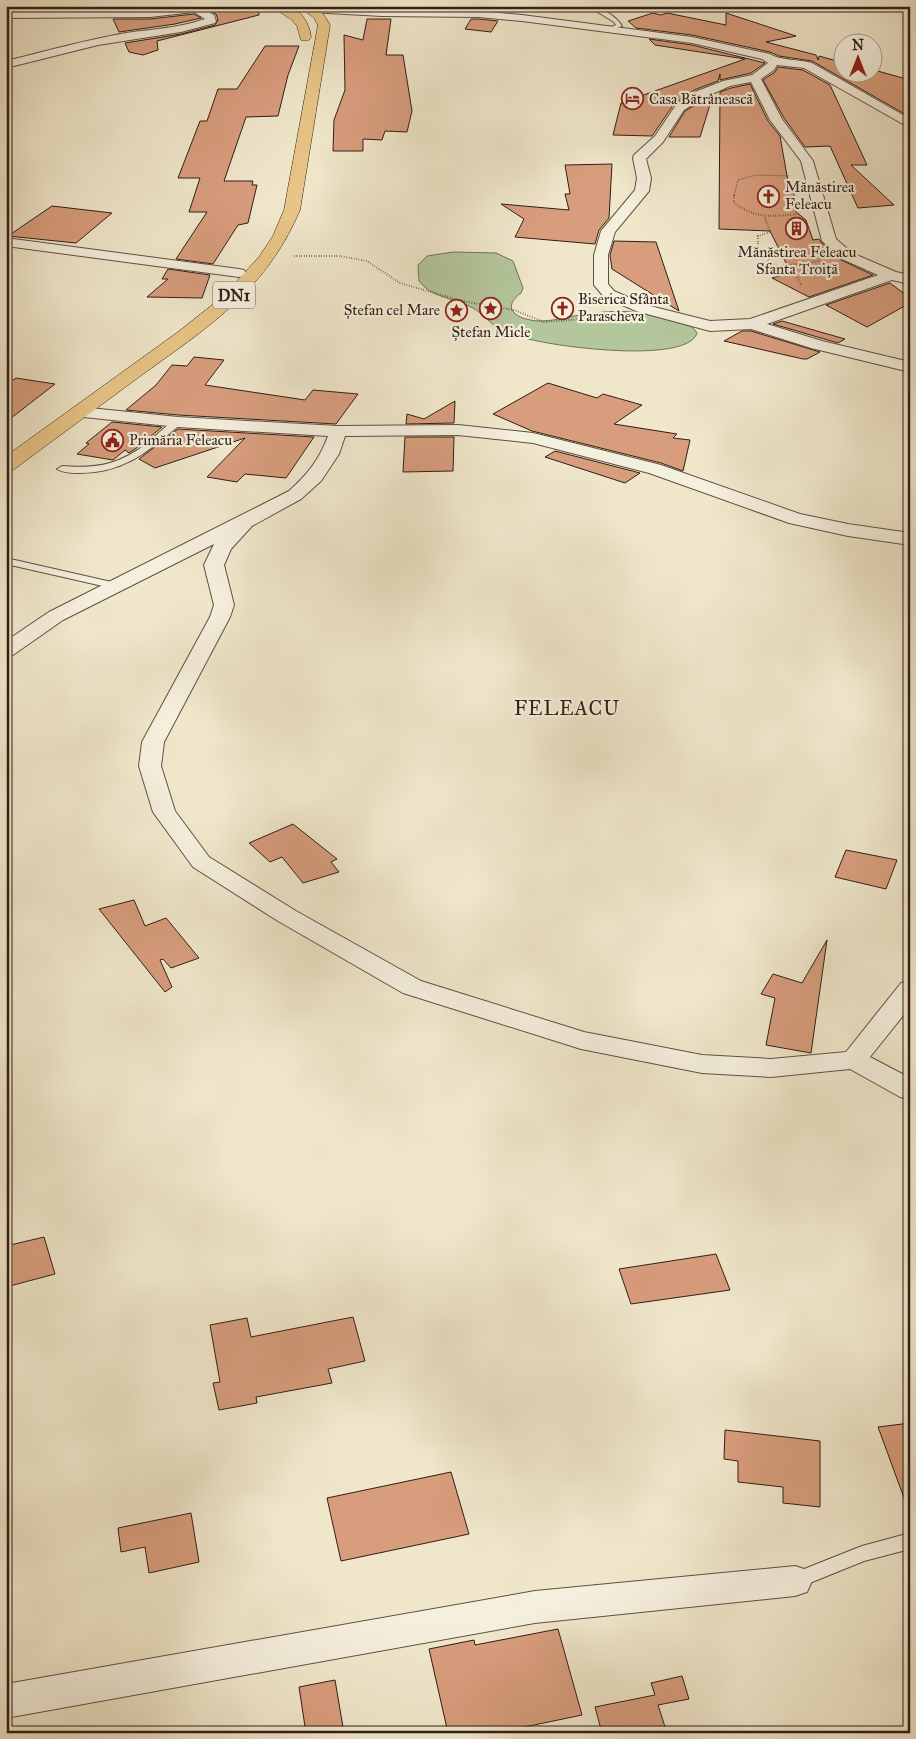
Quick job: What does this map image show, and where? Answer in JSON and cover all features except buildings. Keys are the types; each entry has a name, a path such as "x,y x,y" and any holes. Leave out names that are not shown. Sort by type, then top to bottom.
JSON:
{"main road":[{"path":"277,6 308,13"},
{"name":"DN1","path":"6,450 198,311 239,273 263,241 276,209 299,86 308,13"},
{"name":"DN1","path":"6,466 214,313 255,274 279,240 292,210 324,25 308,13"}],"street":[{"path":"6,15 150,14 201,8 210,17 211,21 190,27 128,36 65,49 6,65"},
{"path":"308,13 478,14 692,40 748,51 766,56 774,62 794,62 808,65 910,124"},
{"path":"308,13 382,13"},
{"path":"774,62 770,68 755,78 727,83 699,95 680,108 659,138 638,158 644,178 642,191 608,231 601,255 600,285 609,294 641,308 710,326 752,324 891,275"},
{"path":"755,78 776,120 807,161 829,241 847,256 891,275 910,280"},
{"path":"6,242 239,273"},
{"path":"752,324 817,345 910,367"},
{"path":"80,412 178,422 338,432 458,430 533,438 654,469 795,519 848,530 910,539"},
{"path":"6,652 56,616 245,522 295,495 315,477 330,454 338,432"},
{"path":"245,522 222,547 214,565 224,605 220,617 153,742 150,766 164,812 201,862 287,916 412,987 581,1040 702,1064 771,1068 854,1060 910,1090"},
{"path":"854,1060 910,989"},
{"path":"6,1701 535,1607 795,1581"}],"lane":[{"path":"592,6 616,21 619,26 610,30"},
{"path":"62,469 77,470 105,467 128,460 178,422"},
{"path":"6,562 116,586"},
{"path":"795,1581 862,1554 910,1541"}],"path":[{"path":"801,214 765,218 742,210 734,203 734,190 738,180 756,175 811,176"},
{"path":"765,218 770,232 758,236 758,248 773,265 790,270 797,276 802,284 799,290 804,297 800,300 810,304"},
{"path":"298,256 345,256 367,261 400,283 462,301 514,310 544,322 609,317"},
{"path":"778,266 847,256"}],"green space":[{"path":"453,252 496,253 513,261 523,288 513,301 512,308 516,314 526,319 548,321 599,312 619,311 649,315 682,323 692,327 697,333 688,343 645,351 617,351 561,345 514,335 496,327 473,308 429,291 419,281 418,265 427,256"}],"place":[{"name":"Casa Bătrânească","path":"633,99"},
{"name":"Mănăstirea Feleacu","path":"769,196"},
{"name":"Mănăstirea Feleacu Sfanta Troiță","path":"797,229"},
{"name":"Biserica Sfânta Parascheva","path":"562,308"},
{"name":"Ștefan Micle","path":"491,309"},
{"name":"Ștefan cel Mare","path":"456,310"},
{"name":"Primăria Feleacu","path":"113,440"}],"district":[{"name":"FELEACU","path":"567,708"}]}
